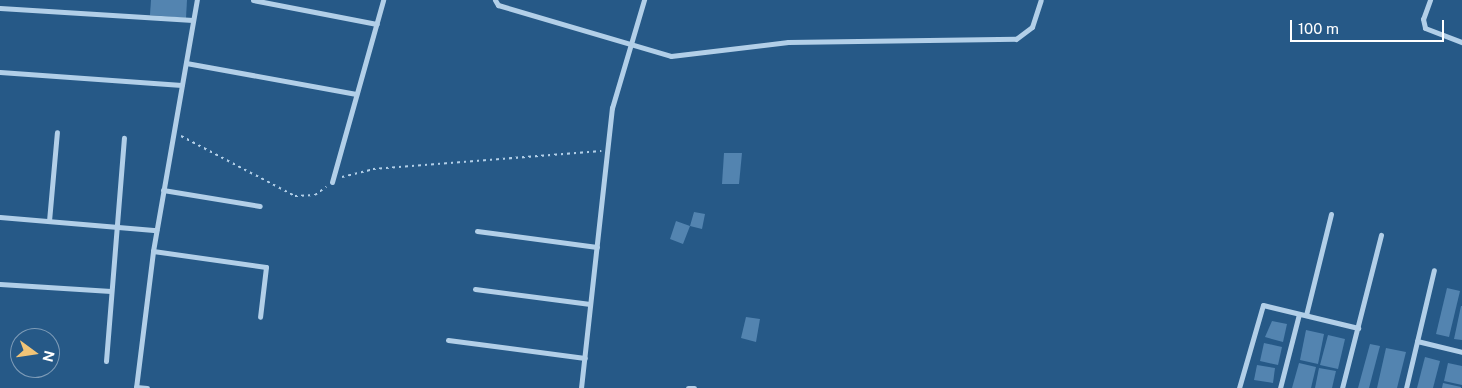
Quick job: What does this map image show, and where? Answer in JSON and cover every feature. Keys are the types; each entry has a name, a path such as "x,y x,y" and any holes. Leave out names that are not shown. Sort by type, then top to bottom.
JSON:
{"street":[{"path":"147,388 136,388 153,251 196,0"},
{"path":"253,0 377,24"},
{"path":"332,182 383,0"},
{"path":"495,0 498,5 671,56 788,42 1016,39 1032,27 1042,0"},
{"path":"582,388 612,108 644,0"},
{"path":"1430,0 1423,19 1425,28 1462,42"},
{"path":"0,8 193,20"},
{"path":"186,62 356,94"},
{"path":"0,72 182,85"},
{"path":"49,221 57,132"},
{"path":"106,361 115,227 124,138"},
{"path":"163,190 260,206"},
{"path":"1306,315 1331,214"},
{"path":"0,217 156,230"},
{"path":"476,231 597,247"},
{"path":"1342,388 1381,235"},
{"path":"153,251 266,267 260,317"},
{"path":"1406,388 1434,270"},
{"path":"0,284 111,291"},
{"path":"475,289 590,304"},
{"path":"1239,388 1263,305 1358,328"},
{"path":"1280,388 1298,314"},
{"path":"448,340 585,358"},
{"path":"1417,342 1462,352"},
{"path":"688,388 694,388"}],"path":[{"path":"173,131 295,196 315,195 332,182 373,169 608,150"}],"building":[{"path":"151,0 187,0 186,18 150,15"},
{"path":"724,153 742,153 739,184 722,184"},
{"path":"694,212 705,214 702,229 690,226"},
{"path":"676,221 690,226 683,244 670,239"},
{"path":"1447,288 1460,291 1449,337 1436,334"},
{"path":"1462,306 1462,340 1454,339"},
{"path":"746,317 760,319 756,342 741,338"},
{"path":"1272,321 1287,324 1283,342 1265,337"},
{"path":"1306,330 1324,334 1318,364 1300,360"},
{"path":"1328,335 1345,339 1338,369 1320,365"},
{"path":"1264,343 1282,347 1278,365 1260,361"},
{"path":"1370,344 1380,346 1369,388 1358,388"},
{"path":"1386,348 1406,352 1397,388 1377,388"},
{"path":"1425,357 1440,361 1433,388 1417,388"},
{"path":"1299,363 1316,367 1311,388 1292,388"},
{"path":"1448,363 1462,366 1462,385 1444,381"},
{"path":"1257,365 1275,368 1273,383 1254,380"},
{"path":"1319,368 1336,371 1332,388 1315,388"},
{"path":"1443,383 1461,387 1461,388 1442,388"}]}
